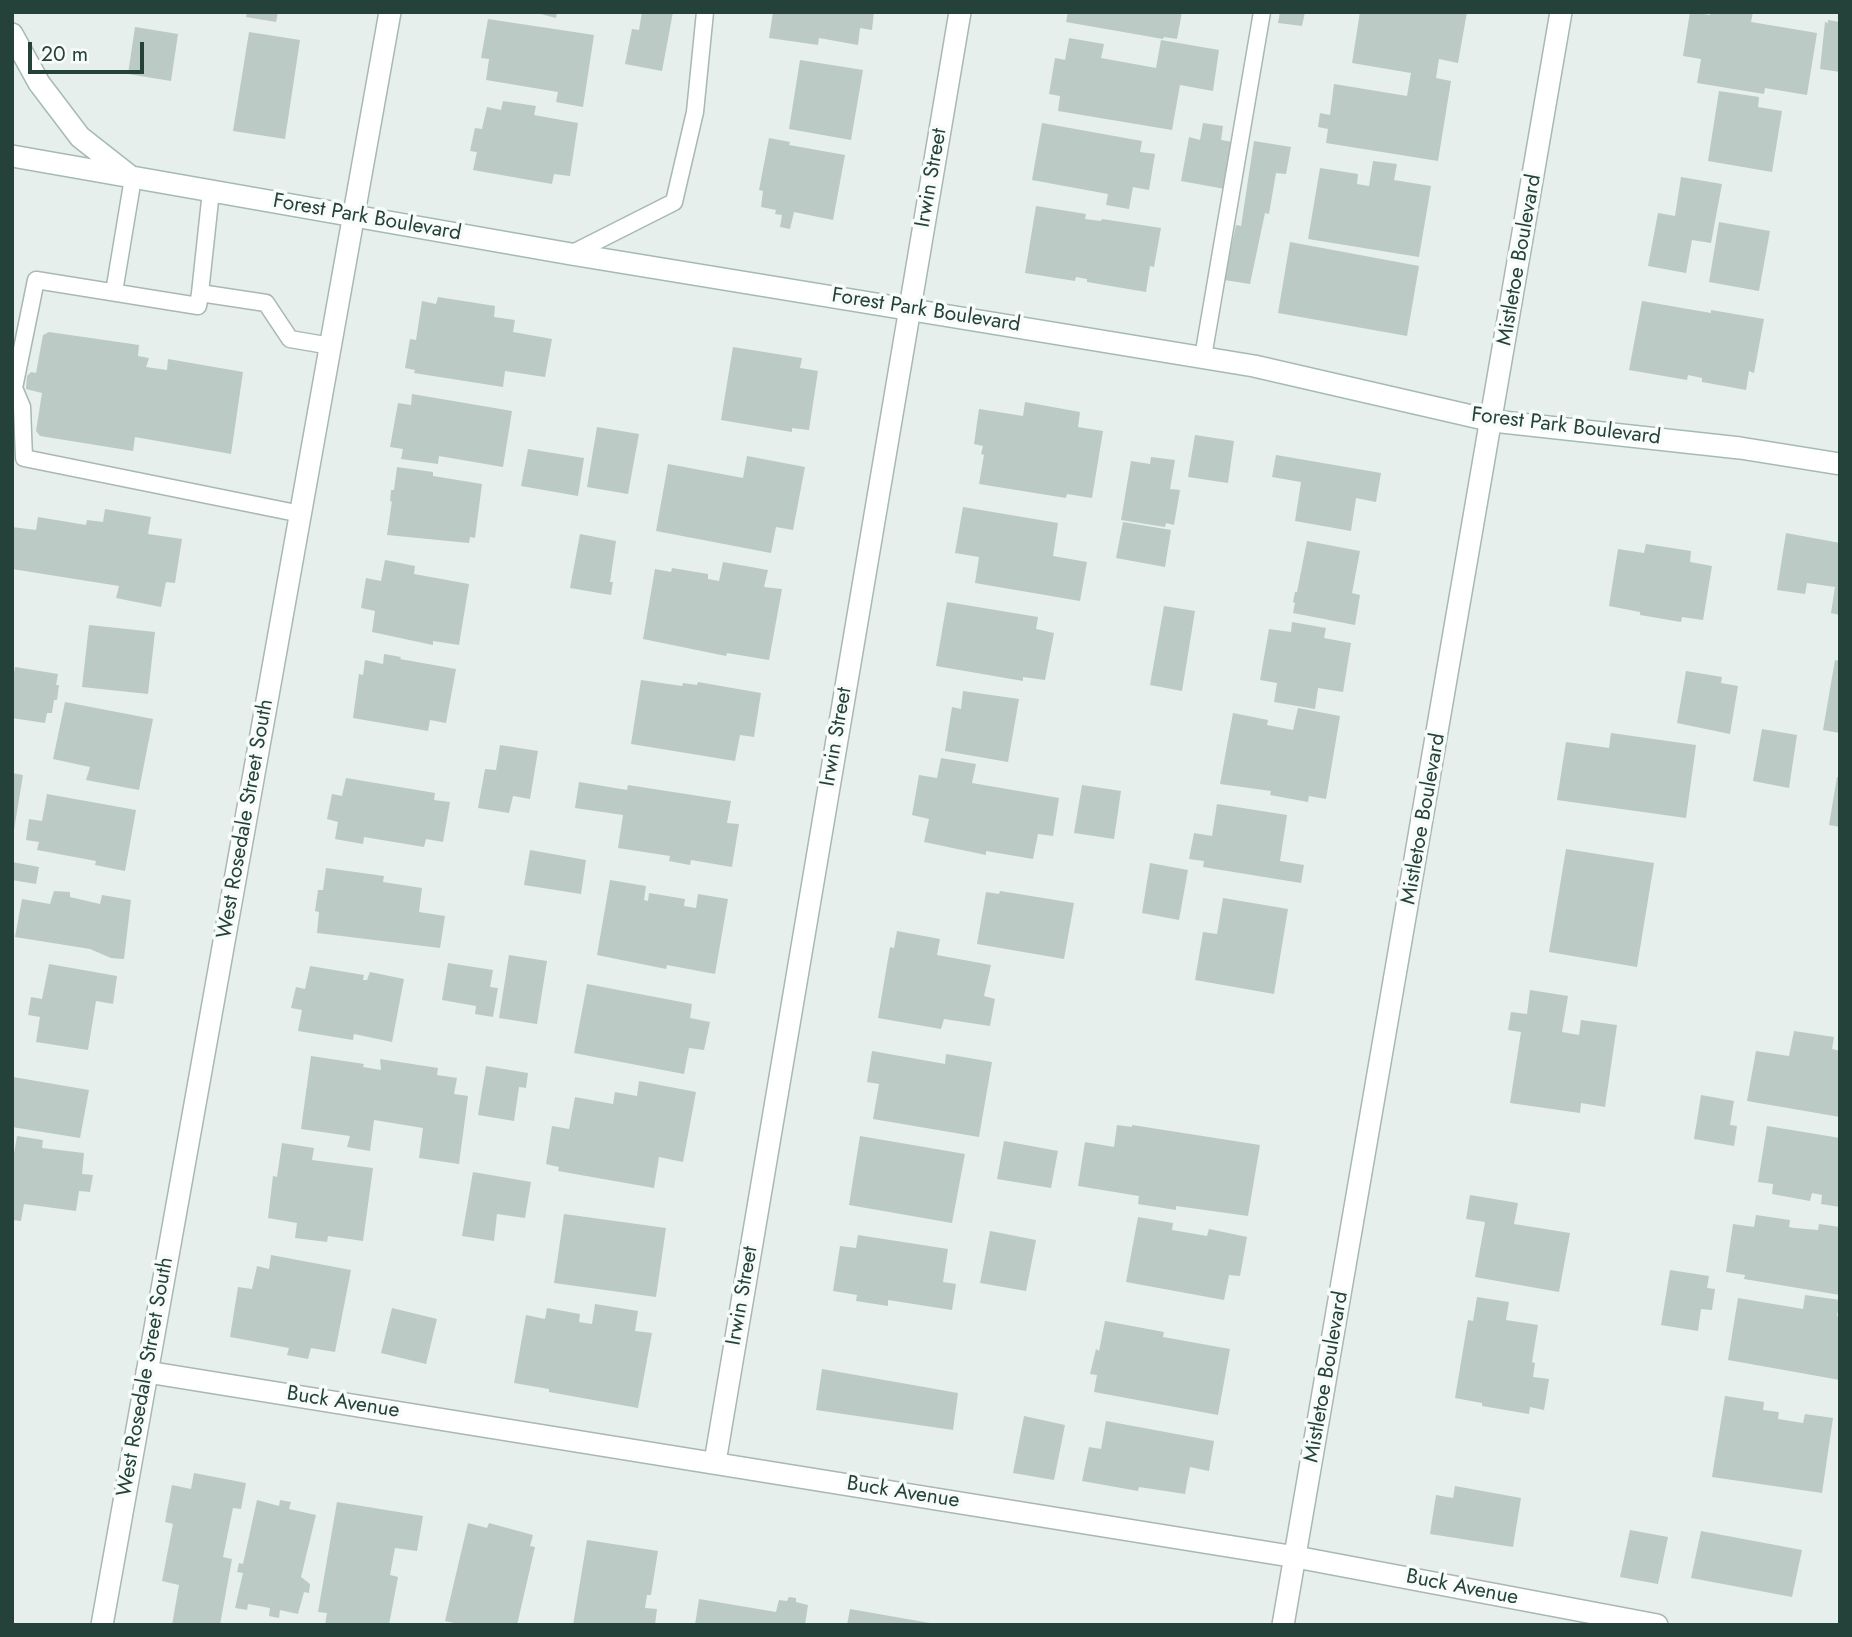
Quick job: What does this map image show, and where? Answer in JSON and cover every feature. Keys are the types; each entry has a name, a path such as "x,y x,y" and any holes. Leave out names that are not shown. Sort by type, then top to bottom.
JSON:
{"street":[{"name":"West Rosedale Street South","path":"102,1625 390,12"},
{"name":"Irwin Street","path":"715,1462 960,12"},
{"name":"Mistletoe Boulevard","path":"1283,1625 1493,421 1561,12"},
{"path":"12,34 39,83 80,137 133,178"},
{"name":"Forest Park Boulevard","path":"12,156 571,254 1254,366 1493,421 1740,448 1840,464"},
{"name":"Buck Avenue","path":"147,1372 1296,1557 1657,1625"}],"lane":[{"path":"571,254 674,202 695,112 705,12"},
{"path":"1203,357 1262,12"},
{"path":"114,292 133,178"},
{"path":"211,191 198,306 36,280 14,388 22,407 24,458 301,514"},
{"path":"200,293 265,303 290,339 331,346"}],"building":[{"path":"247,12 278,12 276,22 246,17"},
{"path":"533,12 557,12 556,18"},
{"path":"642,12 673,12 662,71 625,64 632,29 639,30"},
{"path":"773,12 874,12 872,30 860,28 858,45 819,38 818,45 769,38"},
{"path":"1068,12 1182,12 1177,39 1163,39 1066,22"},
{"path":"1280,12 1305,12 1302,26 1278,23"},
{"path":"1360,12 1467,12 1458,63 1439,59 1436,78 1451,81 1438,161 1326,143 1328,129 1318,127 1320,113 1330,115 1334,84 1407,96 1411,73 1352,63"},
{"path":"1690,12 1710,15 1710,12 1753,12 1751,22 1817,33 1807,95 1765,88 1764,94 1697,83 1701,59 1683,56"},
{"path":"488,19 594,35 583,107 556,102 558,92 486,80 489,59 481,58"},
{"path":"1828,20 1840,22 1840,72 1820,69 1825,22 1828,23"},
{"path":"135,27 178,34 171,81 128,74"},
{"path":"249,32 300,40 285,139 233,131"},
{"path":"1069,38 1104,44 1101,58 1156,68 1161,40 1219,50 1213,91 1180,85 1172,130 1058,111 1060,96 1049,94 1055,58 1065,60"},
{"path":"800,60 863,70 851,140 789,129"},
{"path":"1719,91 1759,97 1758,107 1782,111 1772,172 1708,161"},
{"path":"503,101 536,106 534,115 578,123 570,176 554,174 552,184 473,170 477,152 470,151 475,128 482,129 487,107 501,110"},
{"path":"1042,123 1142,141 1140,152 1155,154 1149,190 1133,187 1129,209 1106,205 1108,194 1032,180"},
{"path":"1203,123 1223,126 1221,140 1233,142 1225,189 1181,181 1189,137 1200,140"},
{"path":"769,138 790,142 789,145 845,155 833,220 794,212 790,229 780,227 782,215 775,214 776,210 761,207 763,191 759,190"},
{"path":"1254,141 1291,147 1286,174 1276,173 1269,214 1265,213 1250,284 1224,280 1236,225 1241,226"},
{"path":"1373,161 1397,164 1394,180 1431,186 1419,257 1308,239 1320,168 1358,174 1357,184 1369,186"},
{"path":"1681,177 1722,184 1711,243 1692,240 1686,273 1648,266 1658,213 1675,216"},
{"path":"1036,206 1086,214 1085,219 1161,228 1146,292 1087,282 1087,279 1076,277 1075,281 1025,273"},
{"path":"1719,222 1770,231 1759,291 1709,282"},
{"path":"1290,242 1419,266 1407,336 1278,313"},
{"path":"438,297 495,306 494,317 515,320 513,332 552,339 545,377 505,371 503,387 414,373 415,370 405,368 410,339 416,340 422,301 436,304"},
{"path":"1642,301 1764,319 1754,373 1749,371 1746,390 1702,382 1702,378 1688,375 1687,380 1629,370"},
{"path":"49,332 139,345 138,356 149,358 146,367 167,370 168,359 243,372 231,454 135,437 133,451 40,436 36,431 42,393 26,389 27,376 31,372 36,373 43,335"},
{"path":"733,347 802,358 800,368 818,371 809,430 792,428 792,432 721,420"},
{"path":"412,394 512,411 503,467 439,456 438,464 401,459 403,449 390,447 398,403 411,405"},
{"path":"1025,402 1080,412 1078,427 1103,431 1092,498 1067,494 1066,498 979,484 983,446 974,444 979,409 1023,416"},
{"path":"597,427 639,434 628,494 587,487"},
{"path":"1195,435 1234,441 1228,483 1188,477"},
{"path":"528,449 584,458 578,496 521,486"},
{"path":"1276,455 1381,473 1376,502 1356,498 1351,531 1295,521 1301,482 1272,477"},
{"path":"747,456 805,467 793,530 776,527 771,553 656,531 668,464 743,478"},
{"path":"1151,457 1175,460 1170,489 1180,490 1174,525 1166,523 1165,527 1121,520 1131,461 1150,464"},
{"path":"397,467 433,472 433,476 482,484 475,538 470,537 469,543 387,535 391,490 394,490"},
{"path":"963,507 1058,523 1053,556 1087,562 1080,601 975,583 979,557 955,553"},
{"path":"105,509 151,517 148,534 182,539 175,583 166,582 161,607 116,598 119,586 12,569 12,527 36,530 38,517 86,525 87,520 103,522"},
{"path":"1123,522 1171,530 1165,567 1116,558"},
{"path":"1786,533 1840,543 1840,615 1831,613 1835,587 1807,583 1805,594 1777,590"},
{"path":"580,534 616,541 610,582 613,582 611,595 570,588"},
{"path":"1307,541 1360,551 1352,593 1360,595 1355,625 1293,613"},
{"path":"1646,544 1691,551 1690,562 1712,566 1703,620 1682,617 1681,622 1609,606 1618,549 1644,553"},
{"path":"385,560 415,566 414,574 469,584 459,645 433,641 433,645 372,632 375,611 361,608 366,578 381,581"},
{"path":"723,562 768,570 764,587 782,589 769,660 727,653 726,656 643,639 655,569 671,572 672,568 708,574 708,579 719,581"},
{"path":"947,602 1038,617 1036,629 1054,633 1045,680 1023,677 1023,681 936,666"},
{"path":"1164,606 1195,611 1182,691 1150,685"},
{"path":"1292,622 1326,628 1324,638 1351,643 1343,692 1318,688 1315,709 1274,702 1277,683 1260,680 1269,629 1291,632"},
{"path":"89,625 155,632 148,694 82,687"},
{"path":"384,654 456,669 446,723 430,720 428,731 353,718 359,674 363,675 365,660 383,664"},
{"path":"1835,660 1840,661 1840,733 1823,730"},
{"path":"15,667 58,674 57,700 54,700 52,713 47,713 45,723 12,718"},
{"path":"1686,671 1722,677 1721,683 1738,686 1730,734 1677,723"},
{"path":"641,680 682,686 683,683 697,685 698,682 761,693 754,737 740,735 735,761 631,744"},
{"path":"963,691 1019,699 1008,762 945,751 952,707 961,709"},
{"path":"65,702 153,719 139,790 86,780 90,767 53,759"},
{"path":"1298,708 1340,716 1326,799 1309,796 1308,802 1270,795 1271,791 1220,784 1233,713 1268,720 1267,725 1293,730"},
{"path":"1762,729 1797,735 1789,788 1753,781"},
{"path":"1611,733 1696,745 1686,818 1557,800 1566,742 1609,748"},
{"path":"500,745 538,751 530,799 513,796 509,813 478,808 485,769 496,770"},
{"path":"941,758 976,764 972,783 1059,798 1053,836 1038,834 1033,859 986,851 986,855 924,842 929,819 912,815 919,775 937,778"},
{"path":"12,773 23,775 14,830 12,830"},
{"path":"1837,777 1840,777 1840,827 1829,825"},
{"path":"346,778 435,793 434,800 450,802 443,842 426,839 424,847 364,837 363,844 335,839 338,822 327,819 332,794 342,796"},
{"path":"579,782 627,790 628,785 731,801 727,823 739,824 732,867 691,860 690,865 669,861 670,856 618,848 623,815 575,808"},
{"path":"1082,785 1121,791 1114,839 1074,833"},
{"path":"47,794 136,810 125,871 95,865 96,861 37,850 39,842 26,840 29,819 42,821"},
{"path":"1217,804 1287,815 1280,861 1304,865 1301,883 1203,867 1204,861 1189,859 1194,833 1212,836"},
{"path":"1566,849 1654,863 1637,967 1549,952"},
{"path":"530,850 586,860 581,894 524,885"},
{"path":"12,862 39,867 36,884 12,880"},
{"path":"1150,863 1188,870 1179,920 1142,913"},
{"path":"326,868 384,876 383,882 422,888 419,912 445,916 440,948 317,933 319,912 315,911 318,890 323,890"},
{"path":"610,880 646,886 644,900 648,901 649,893 685,899 684,906 696,908 698,894 728,899 715,974 667,965 666,969 597,955"},
{"path":"54,891 70,892 70,897 100,904 102,895 131,900 124,959 111,958 90,949 15,937 22,899 50,904"},
{"path":"1000,891 1074,903 1064,959 977,944 986,892 999,894"},
{"path":"1223,898 1288,909 1274,994 1195,980 1203,932 1217,934"},
{"path":"897,931 940,939 937,955 991,965 984,996 995,999 990,1026 944,1019 941,1029 878,1018 890,947 894,948"},
{"path":"509,955 547,961 537,1024 499,1018"},
{"path":"448,963 493,970 490,987 498,988 493,1017 475,1014 476,1006 442,1000"},
{"path":"49,964 117,976 113,1004 96,1001 88,1050 36,1042 40,1017 28,1015 31,997 42,999"},
{"path":"310,966 364,975 363,980 367,980 370,972 404,979 392,1042 354,1034 353,1040 298,1031 302,1010 291,1008 296,987 305,989"},
{"path":"587,984 692,1004 690,1018 710,1022 704,1050 689,1048 684,1074 574,1053"},
{"path":"1530,990 1568,996 1562,1032 1579,1035 1581,1020 1617,1025 1605,1107 1581,1103 1580,1113 1510,1103 1521,1032 1508,1030 1511,1012 1527,1014"},
{"path":"1794,1031 1834,1037 1832,1049 1840,1051 1840,1117 1747,1101 1756,1051 1789,1056"},
{"path":"872,1051 945,1064 946,1054 992,1062 979,1137 873,1119 879,1084 867,1082"},
{"path":"311,1056 364,1064 363,1067 381,1070 380,1059 438,1068 437,1075 457,1078 454,1094 468,1096 459,1164 419,1158 423,1128 374,1120 370,1151 347,1147 350,1136 301,1129"},
{"path":"486,1066 528,1073 526,1088 519,1087 514,1121 478,1115"},
{"path":"13,1077 89,1090 80,1138 12,1127"},
{"path":"639,1081 696,1092 683,1162 659,1157 654,1188 558,1171 559,1167 546,1164 552,1126 569,1129 575,1097 613,1104 615,1092 637,1096"},
{"path":"1701,1095 1734,1101 1730,1125 1737,1126 1734,1146 1694,1139"},
{"path":"1117,1125 1260,1145 1248,1216 1176,1206 1176,1210 1138,1204 1139,1196 1078,1186 1085,1142 1114,1147"},
{"path":"1767,1126 1840,1138 1840,1207 1821,1204 1822,1195 1812,1193 1810,1201 1772,1194 1773,1184 1758,1182"},
{"path":"17,1136 43,1140 42,1148 84,1153 82,1174 93,1175 90,1192 79,1191 76,1211 24,1204 21,1221 12,1220 12,1165"},
{"path":"860,1136 965,1154 952,1223 849,1205"},
{"path":"1004,1141 1058,1151 1051,1188 997,1179"},
{"path":"282,1143 314,1148 312,1160 373,1168 363,1241 328,1236 327,1242 295,1238 297,1223 268,1218 273,1176 277,1177"},
{"path":"473,1172 531,1182 525,1218 497,1214 494,1241 462,1236"},
{"path":"1470,1195 1518,1203 1514,1224 1570,1233 1559,1292 1475,1277 1485,1222 1466,1219"},
{"path":"564,1214 666,1228 656,1297 554,1283"},
{"path":"1756,1215 1790,1220 1789,1227 1794,1228 1818,1230 1819,1224 1840,1227 1840,1295 1744,1279 1745,1275 1726,1272 1733,1224 1754,1227"},
{"path":"1138,1217 1173,1223 1172,1230 1207,1236 1209,1229 1247,1237 1240,1276 1229,1275 1224,1300 1126,1282"},
{"path":"990,1231 1036,1240 1026,1291 980,1283"},
{"path":"858,1235 948,1249 943,1282 956,1284 952,1310 888,1300 888,1306 856,1301 857,1295 833,1291 840,1246 856,1248"},
{"path":"271,1255 351,1270 335,1352 311,1348 308,1359 287,1355 289,1348 230,1337 238,1287 252,1289 257,1266 269,1269"},
{"path":"1670,1270 1709,1276 1707,1288 1715,1289 1712,1310 1701,1309 1698,1331 1661,1325"},
{"path":"1805,1295 1840,1300 1837,1316 1840,1317 1840,1380 1728,1360 1738,1298 1803,1309"},
{"path":"1477,1297 1509,1302 1506,1320 1538,1325 1532,1362 1535,1363 1533,1377 1549,1379 1544,1410 1530,1407 1529,1414 1482,1406 1482,1403 1455,1398 1468,1320 1473,1321"},
{"path":"595,1304 638,1311 635,1331 652,1333 638,1408 514,1383 526,1315 545,1319 547,1308 580,1314 579,1322 592,1324"},
{"path":"392,1308 437,1319 426,1364 381,1353"},
{"path":"1105,1321 1164,1332 1163,1337 1230,1349 1218,1415 1094,1392 1097,1375 1090,1374 1096,1349 1099,1351"},
{"path":"822,1369 958,1393 953,1430 816,1410"},
{"path":"1725,1396 1764,1402 1763,1410 1779,1412 1778,1419 1803,1423 1805,1414 1833,1418 1822,1493 1712,1477"},
{"path":"1024,1416 1065,1425 1054,1480 1013,1473"},
{"path":"1106,1421 1214,1441 1209,1471 1190,1467 1185,1494 1139,1487 1138,1491 1082,1481 1089,1447 1101,1449"},
{"path":"194,1473 246,1483 241,1509 233,1508 223,1557 232,1559 220,1625 172,1625 179,1585 162,1581 173,1524 165,1522 172,1485 191,1489"},
{"path":"1455,1486 1521,1498 1513,1547 1430,1534 1436,1495 1453,1498"},
{"path":"257,1500 279,1506 280,1500 291,1502 289,1509 316,1515 301,1577 310,1584 309,1593 304,1592 298,1614 280,1610 279,1618 269,1616 270,1608 248,1604 247,1610 235,1608 243,1573 237,1572 239,1563 243,1564"},
{"path":"337,1502 423,1516 417,1551 395,1548 390,1575 398,1577 389,1625 325,1625 327,1613 318,1612"},
{"path":"468,1523 487,1528 489,1523 533,1535 530,1546 535,1547 517,1625 463,1625 445,1621"},
{"path":"1630,1530 1668,1537 1658,1584 1620,1577"},
{"path":"1701,1531 1802,1550 1792,1597 1691,1578"},
{"path":"587,1540 658,1551 651,1595 647,1595 645,1608 657,1609 655,1625 573,1625"},
{"path":"789,1597 808,1605 805,1625 695,1625 699,1599 776,1612 779,1600 787,1601"},
{"path":"850,1609 930,1623 930,1625 847,1625"}]}
